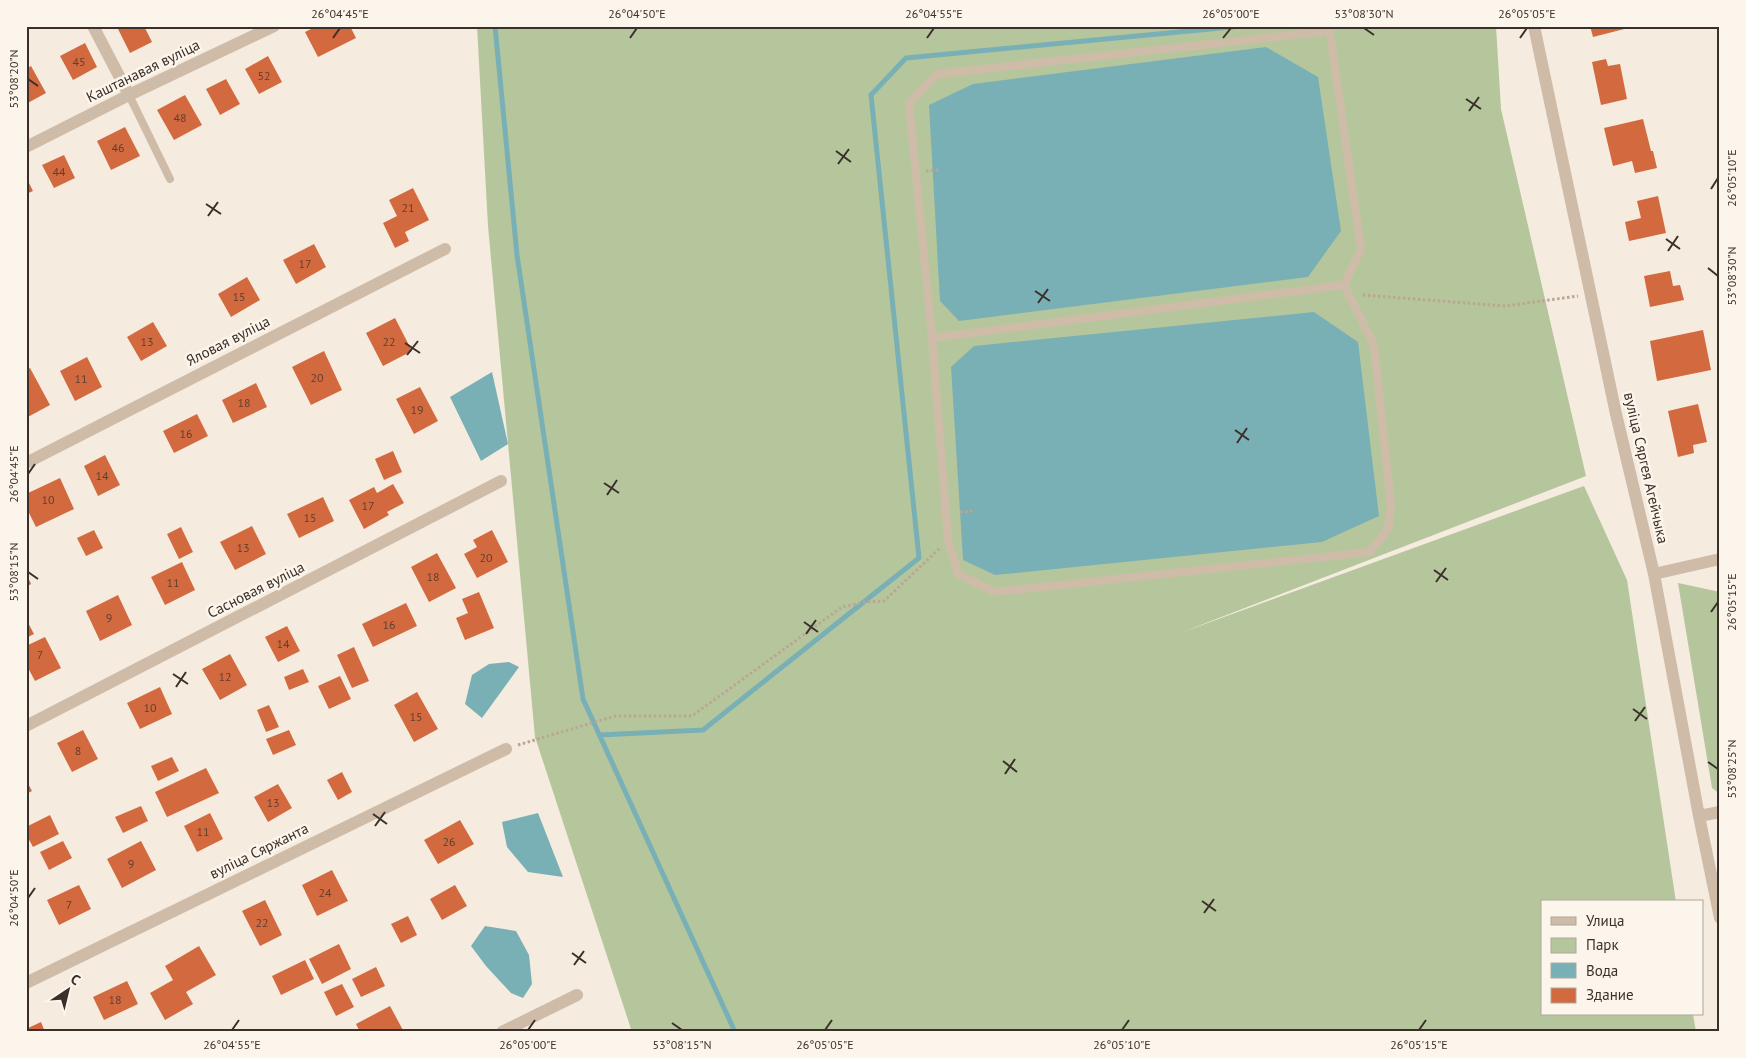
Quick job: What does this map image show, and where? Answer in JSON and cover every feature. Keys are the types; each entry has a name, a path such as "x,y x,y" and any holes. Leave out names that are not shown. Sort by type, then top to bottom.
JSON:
{"street":[{"path":"93,26 129,95"},
{"name":"Каштанавая вуліца","path":"26,147 129,95 274,26"},
{"name":"вуліца Сяргея Агейчыка","path":"1534,26 1616,414 1654,574 1720,918"},
{"name":"Яловая вуліца","path":"26,462 445,249"},
{"name":"Сасновая вуліца","path":"26,726 501,482"},
{"path":"1654,574 1720,558"},
{"name":"вуліца Сяржанта","path":"26,983 506,749"},
{"path":"1699,816 1720,812"},
{"path":"502,1032 577,995"}],"lane":[{"path":"1329,28 1361,249 1344,285 1374,345 1391,506 1388,529 1370,552 994,592 958,574 948,540 932,338 908,104 937,74 1329,28"},
{"path":"129,95 170,179"},
{"path":"932,338 1344,285"}],"path":[{"path":"923,171 939,170"},
{"path":"1348,294 1505,306 1591,294"},
{"path":"960,512 973,511"},
{"path":"506,749 615,716 692,716 842,607 865,602 884,601 948,540"}],"green space":[{"path":"477,26 1496,26 1501,109 1586,476 1180,633 1584,486 1627,580 1676,900 1541,900 1541,1016 1693,1016 1696,1032 632,1032 535,737 488,226"},
{"path":"1678,583 1720,592 1720,794 1712,788"}],"water":[{"path":"1266,47 1318,77 1341,231 1308,277 959,321 940,301 929,105 973,84"},
{"path":"1314,312 1358,342 1379,516 1322,542 995,575 963,560 951,367 974,346"},
{"path":"492,372 508,444 481,461 450,397"},
{"path":"509,662 519,667 482,718 465,704 472,675 489,664"},
{"path":"538,813 563,877 528,872 507,847 502,822"},
{"path":"485,926 516,931 529,955 532,984 523,998 511,993 486,966 471,946"}],"building":[{"path":"144,26 152,42 130,53 117,27"},
{"path":"317,26 350,26 356,38 318,57 305,32"},
{"path":"1590,26 1632,26 1632,27 1593,37"},
{"path":"85,43 97,67 73,80 60,56"},
{"path":"268,56 282,82 259,94 245,69"},
{"path":"1606,59 1608,66 1620,64 1627,99 1601,105 1592,62"},
{"path":"31,66 46,93 26,104 26,69"},
{"path":"226,79 240,104 220,115 206,89"},
{"path":"185,95 202,125 174,140 157,110"},
{"path":"1643,119 1657,168 1635,173 1632,161 1613,166 1604,128"},
{"path":"125,127 140,156 111,170 97,141"},
{"path":"64,155 75,178 54,188 42,165"},
{"path":"26,177 33,191 26,194"},
{"path":"413,188 429,220 405,232 409,241 395,248 383,223 397,216 389,200"},
{"path":"1658,196 1666,233 1629,241 1625,222 1641,218 1637,201"},
{"path":"314,244 326,267 296,284 283,260"},
{"path":"1670,271 1673,286 1680,285 1684,300 1650,307 1644,276"},
{"path":"247,277 260,300 231,317 218,294"},
{"path":"395,318 412,351 383,366 366,333"},
{"path":"153,322 167,346 141,361 127,337"},
{"path":"1703,330 1711,370 1657,381 1650,341"},
{"path":"324,351 342,390 311,405 292,367"},
{"path":"87,357 102,387 75,401 60,371"},
{"path":"30,368 50,405 26,418 26,370"},
{"path":"256,383 267,407 233,423 222,400"},
{"path":"420,387 438,421 414,434 396,399"},
{"path":"1698,404 1707,442 1693,445 1694,453 1678,457 1668,411"},
{"path":"197,414 208,436 174,453 163,431"},
{"path":"393,451 402,472 384,480 375,459"},
{"path":"105,455 120,485 98,496 84,466"},
{"path":"60,478 74,509 36,527 26,507 26,494"},
{"path":"393,484 404,503 387,512 389,515 364,529 349,500 374,487 377,493"},
{"path":"323,497 334,521 299,538 287,514"},
{"path":"252,526 266,554 235,570 220,542"},
{"path":"181,527 193,552 179,559 167,534"},
{"path":"94,530 103,548 86,556 77,538"},
{"path":"492,530 508,562 477,578 464,554 477,547 473,540"},
{"path":"437,553 456,588 429,602 411,567"},
{"path":"182,562 195,590 165,605 151,577"},
{"path":"26,573 31,584 26,587"},
{"path":"479,592 494,628 465,640 456,618 468,613 462,599"},
{"path":"118,595 132,625 100,641 86,611"},
{"path":"406,603 417,626 373,647 362,624"},
{"path":"26,619 34,634 26,638"},
{"path":"287,626 300,651 278,662 265,637"},
{"path":"45,637 61,668 35,681 26,664 26,646"},
{"path":"354,647 369,681 352,688 337,655"},
{"path":"230,654 247,685 220,700 202,669"},
{"path":"303,669 309,682 289,690 284,677"},
{"path":"340,676 351,699 329,709 318,686"},
{"path":"160,687 172,714 140,729 127,703"},
{"path":"417,692 438,729 414,742 394,705"},
{"path":"269,705 279,727 266,732 257,710"},
{"path":"83,730 98,759 72,772 57,743"},
{"path":"289,730 296,745 273,755 266,739"},
{"path":"172,757 179,771 158,781 151,766"},
{"path":"206,768 219,793 167,817 155,792"},
{"path":"342,772 352,792 338,800 327,780"},
{"path":"26,780 32,791 26,794"},
{"path":"278,784 292,808 268,822 254,797"},
{"path":"141,806 148,821 123,833 115,817"},
{"path":"210,813 223,839 197,852 184,826"},
{"path":"50,815 59,834 33,847 26,834 26,827"},
{"path":"460,820 474,844 438,864 424,840"},
{"path":"63,841 72,858 49,870 40,852"},
{"path":"141,841 156,870 122,888 107,859"},
{"path":"332,870 348,901 317,916 302,885"},
{"path":"79,885 91,909 59,925 47,900"},
{"path":"455,885 467,906 442,920 430,899"},
{"path":"265,900 282,935 260,946 242,911"},
{"path":"408,916 417,935 401,943 391,924"},
{"path":"339,944 351,969 322,984 309,959"},
{"path":"199,946 216,975 186,992 193,1004 165,1020 150,993 173,980 165,966"},
{"path":"305,960 314,979 281,995 272,976"},
{"path":"376,967 385,986 361,997 352,979"},
{"path":"127,981 138,1004 104,1020 93,997"},
{"path":"342,984 354,1007 336,1016 324,992"},
{"path":"390,1006 404,1032 360,1032 356,1024"},
{"path":"41,1022 45,1032 26,1032 26,1029"}],"waterway":[{"path":"495,26 517,255 583,699 735,1032"},
{"path":"599,735 703,730 919,558 871,95 906,58 1242,26"}]}
